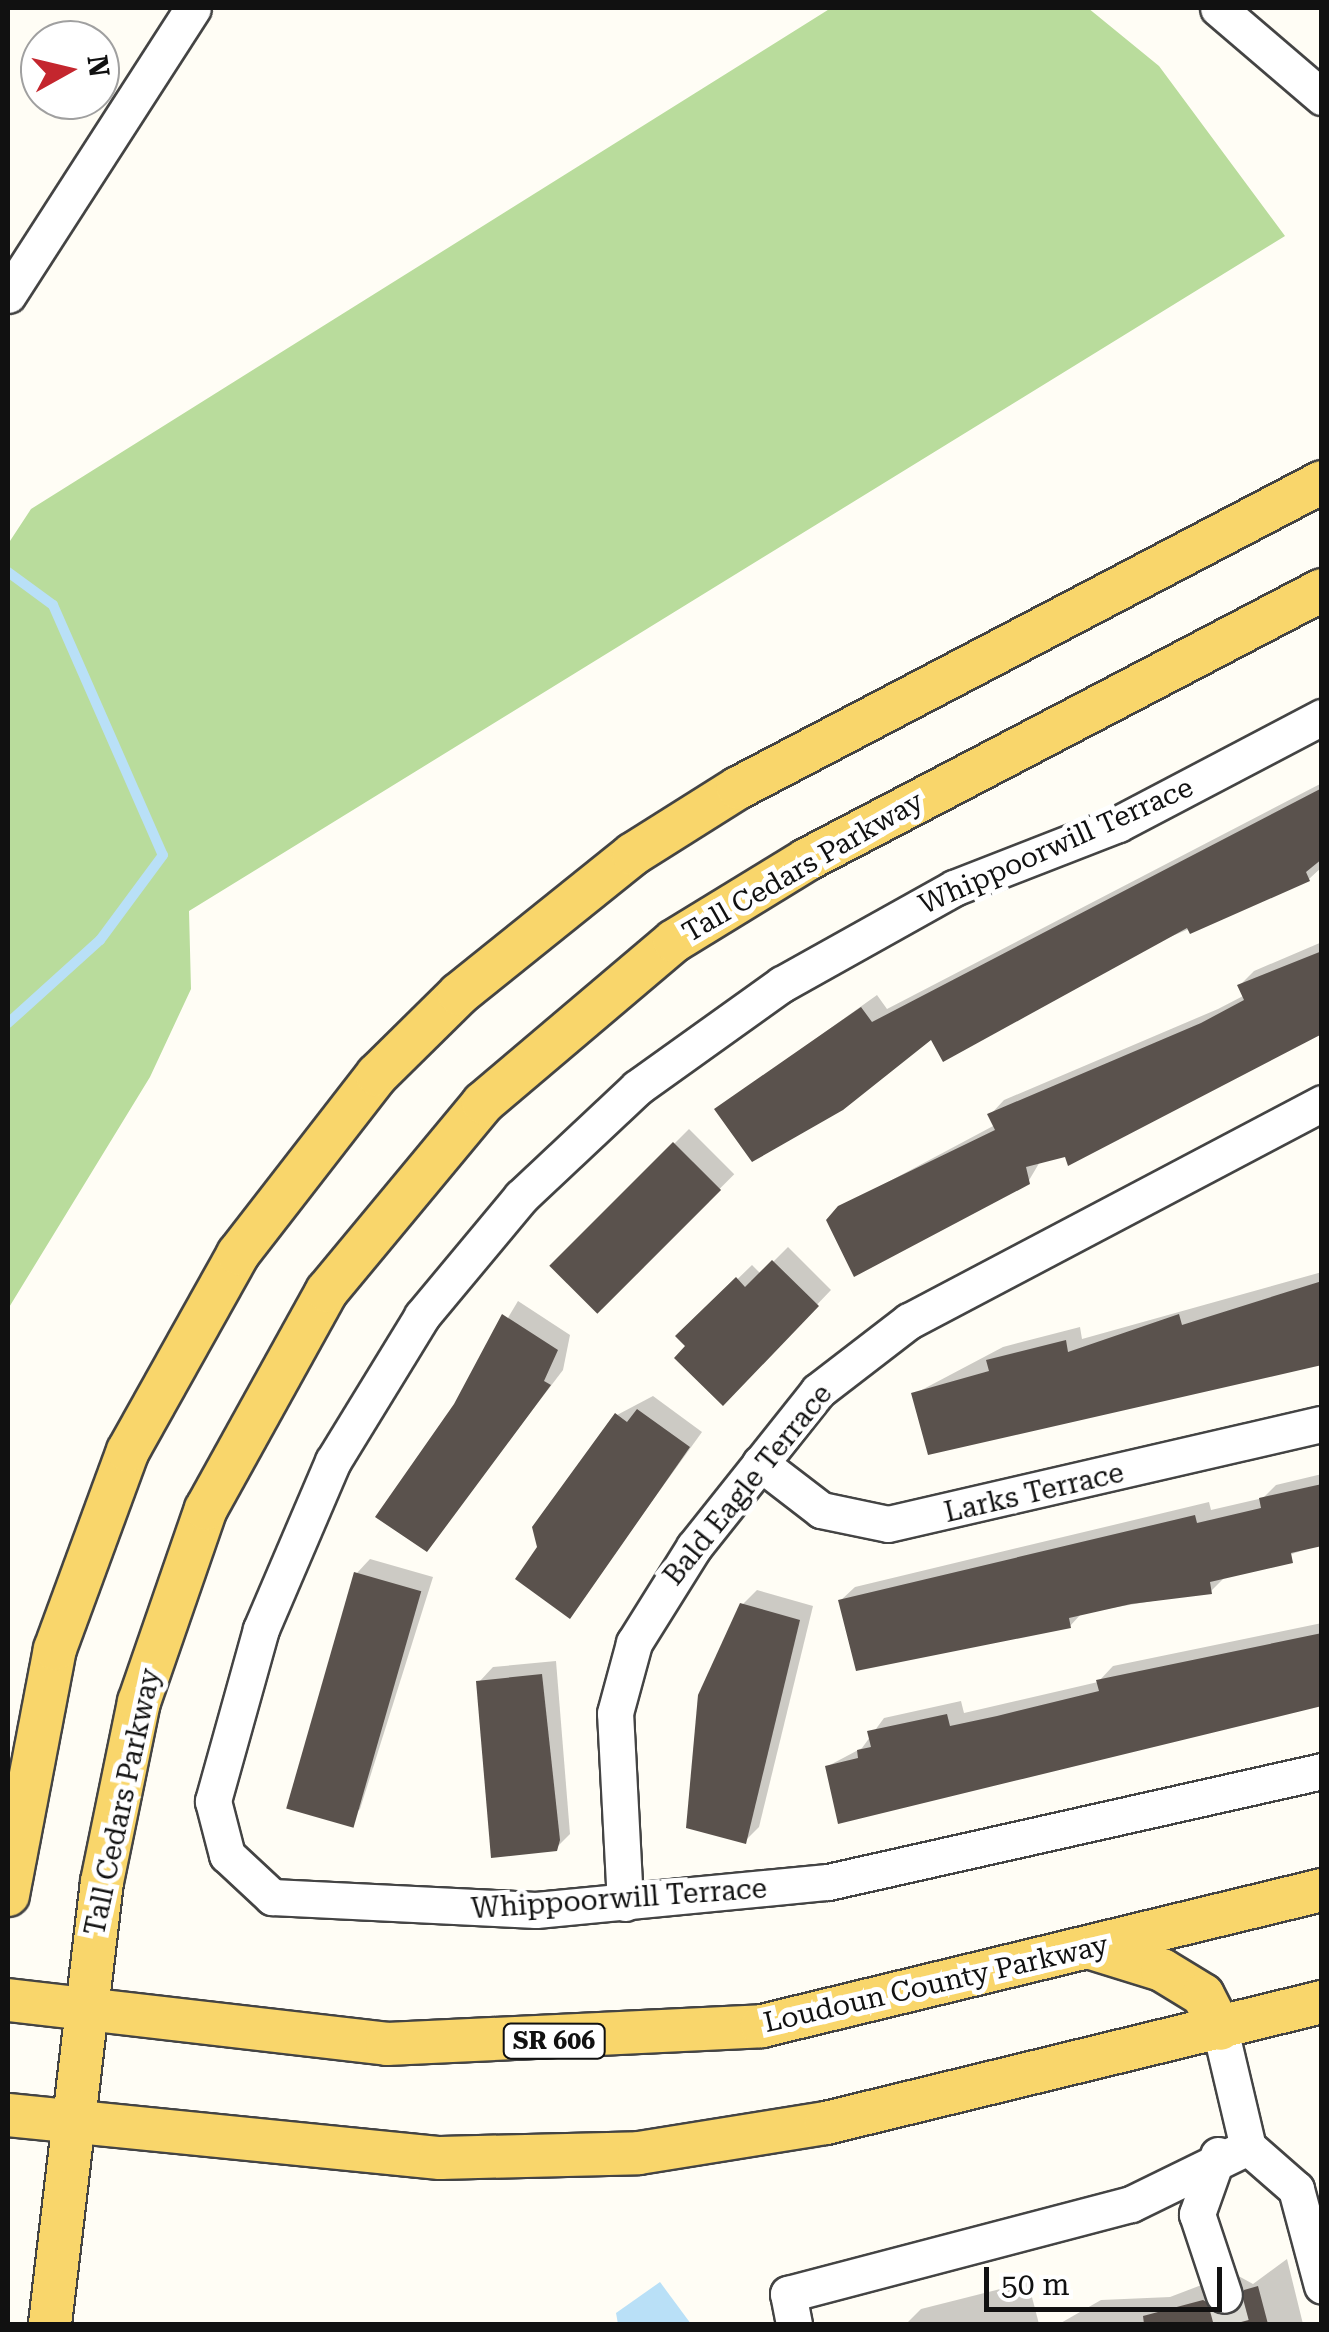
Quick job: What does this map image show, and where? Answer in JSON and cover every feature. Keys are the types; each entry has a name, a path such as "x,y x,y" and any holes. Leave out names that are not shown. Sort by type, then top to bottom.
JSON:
{"main road":[{"path":"8,1895 55,1649 128,1450 238,1254 377,1074 546,920 708,807 1322,482"},
{"name":"Tall Cedars Parkway","path":"50,2324 87,2011 138,1702 206,1509 327,1291 431,1158 608,989 728,904 1322,590"},
{"name":"Loudoun County Parkway","path":"8,2000 387,2044 613,2038 846,2011 1322,1890"},
{"path":"1093,1948 1162,1970 1203,1996 1220,2029"},
{"path":"8,2115 440,2158 639,2153 826,2123 1322,2002"}],"street":[{"path":"8,295 193,8"},
{"path":"1218,8 1322,97"},
{"name":"Whippoorwill Terrace","path":"1322,717 1118,824 954,888 782,984 637,1088 521,1196 422,1316 333,1460 233,1716 213,1802 227,1855 258,1890 296,1902 443,1911 625,1903 828,1882 1322,1771"},
{"name":"Bald Eagle Terrace","path":"625,1903 621,1681 670,1581 818,1392 909,1321 1322,1103"},
{"name":"Larks Terrace","path":"760,1463 821,1510 888,1524 1322,1424"},
{"path":"1220,2029 1233,2151 1197,2214 1224,2295"},
{"path":"1233,2151 1296,2189 1322,2286"},
{"path":"794,2324 788,2294 1131,2204 1233,2151"}],"green space":[{"path":"831,8 1088,8 1159,66 1285,236 189,911 191,989 150,1077 8,1309 8,544 31,509"}],"water":[{"path":"660,2282 691,2324 618,2324 616,2313"}],"building":[{"path":"1322,788 1322,859 1306,872 1310,881 1190,934 1187,928 943,1062 931,1040 843,1110 752,1162 714,1109 861,1007 872,1022"},
{"path":"1322,951 1322,1034 1068,1166 1065,1157 1026,1167 1030,1184 854,1277 826,1220 838,1206 995,1130 987,1114 1201,1023 1244,1000 1237,985"},
{"path":"673,1142 721,1190 597,1314 549,1266"},
{"path":"772,1260 819,1306 723,1406 674,1358 685,1346 675,1336 736,1277 745,1287"},
{"path":"1322,1281 1322,1365 928,1455 911,1393 989,1371 986,1360 1066,1340 1068,1352 1179,1314 1182,1325"},
{"path":"502,1314 558,1350 544,1381 551,1385 427,1552 375,1517 454,1404"},
{"path":"637,1409 690,1447 570,1619 515,1579 537,1547 532,1527 615,1413 627,1422"},
{"path":"1322,1484 1322,1546 1291,1553 1293,1563 1210,1582 1212,1594 1131,1604 1069,1618 1071,1628 856,1671 838,1600 1195,1515 1197,1523 1261,1508 1259,1498"},
{"path":"354,1572 421,1591 353,1828 286,1808"},
{"path":"740,1603 800,1620 746,1844 686,1828 698,1695"},
{"path":"1322,1633 1322,1706 838,1824 825,1766 858,1758 857,1750 871,1747 867,1731 947,1714 950,1726 997,1716 1099,1691 1096,1680"},
{"path":"542,1674 560,1840 557,1851 491,1858 476,1681"},
{"path":"1258,2286 1268,2324 1144,2324 1143,2316 1203,2300 1230,2315 1244,2290"}],"waterway":[{"path":"8,572 53,605 163,855 100,940 8,1023"}],"tunnel":[{"path":"1224,2295 1232,2324"}]}
